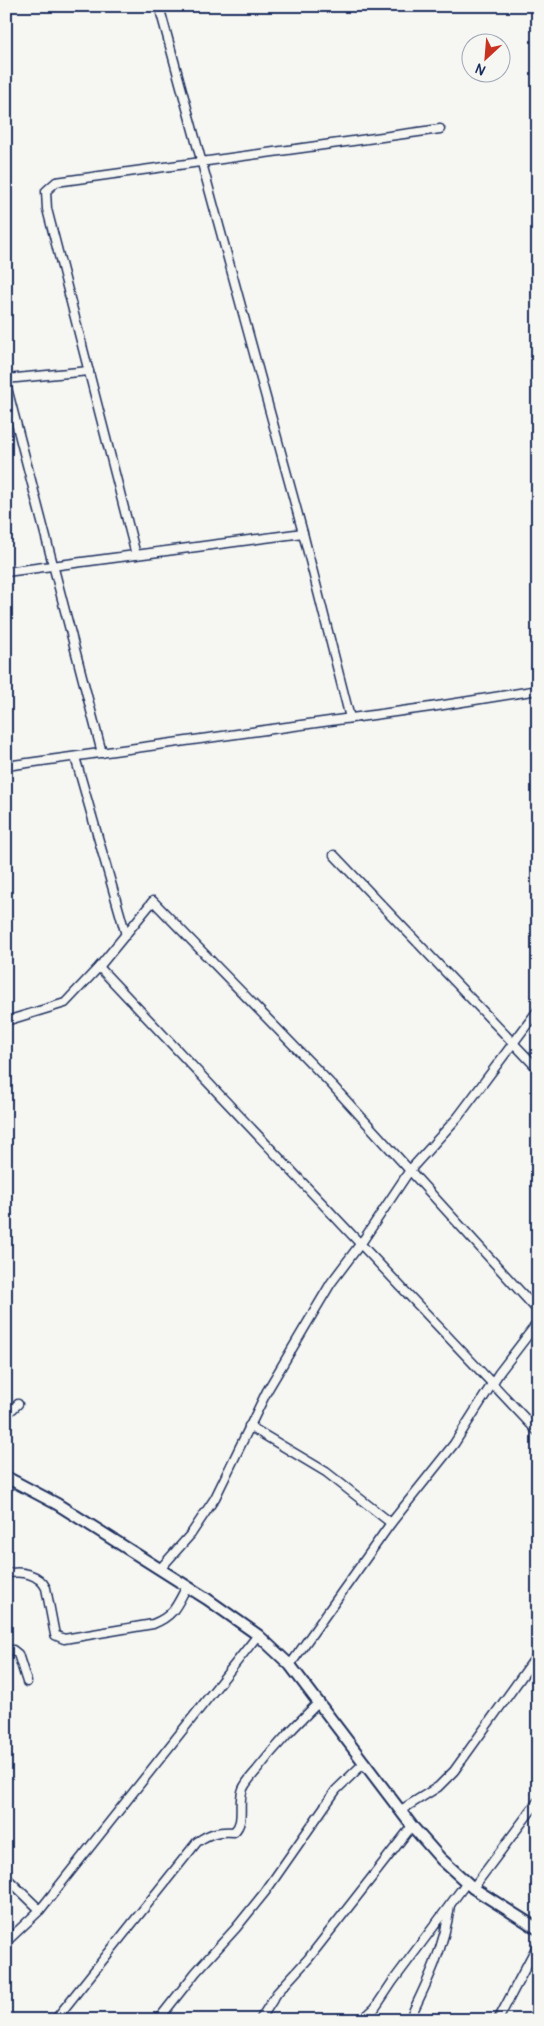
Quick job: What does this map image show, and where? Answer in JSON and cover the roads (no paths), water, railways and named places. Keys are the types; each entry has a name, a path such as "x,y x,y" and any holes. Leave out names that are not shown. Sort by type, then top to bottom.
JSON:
{"street":[{"path":"159,6 303,532 350,718"},
{"path":"136,555 47,209 46,191 56,182 440,129"},
{"path":"6,379 89,370"},
{"path":"6,384 102,753"},
{"path":"6,572 303,532"},
{"path":"6,766 538,690"},
{"path":"75,757 126,934"},
{"path":"334,855 538,1069"},
{"path":"6,1021 65,1003 99,967 153,901 332,1085 538,1311"},
{"path":"99,967 538,1432"},
{"path":"160,1569 191,1534 216,1498 266,1391 331,1283 410,1170 458,1117 538,1010"},
{"path":"290,1665 391,1523 454,1444 492,1384 538,1322"},
{"path":"6,1415 18,1404"},
{"path":"249,1426 326,1472 391,1523"},
{"path":"6,1477 57,1504 187,1586 258,1635 290,1665 412,1826 441,1859 470,1885 538,1929"},
{"path":"6,1574 17,1571 43,1581 55,1635 64,1639 153,1624 164,1620 174,1611 187,1586"},
{"path":"6,1942 40,1910 258,1635"},
{"path":"6,1651 13,1650 18,1654 26,1682"},
{"path":"401,1810 438,1787 454,1771 538,1654"},
{"path":"55,2020 197,1842 209,1833 219,1831 234,1832 239,1827 241,1817 240,1802 243,1788 279,1740 319,1702"},
{"path":"158,2020 196,1972 236,1928 265,1892 336,1790 364,1763"},
{"path":"362,2020 375,2008 392,1981 450,1905 470,1885 538,1801"},
{"path":"260,2020 277,1993 308,1959 412,1826"},
{"path":"6,1877 40,1910"},
{"path":"409,2020 439,1954 447,1927 450,1905"},
{"path":"498,2020 538,1944"}]}
